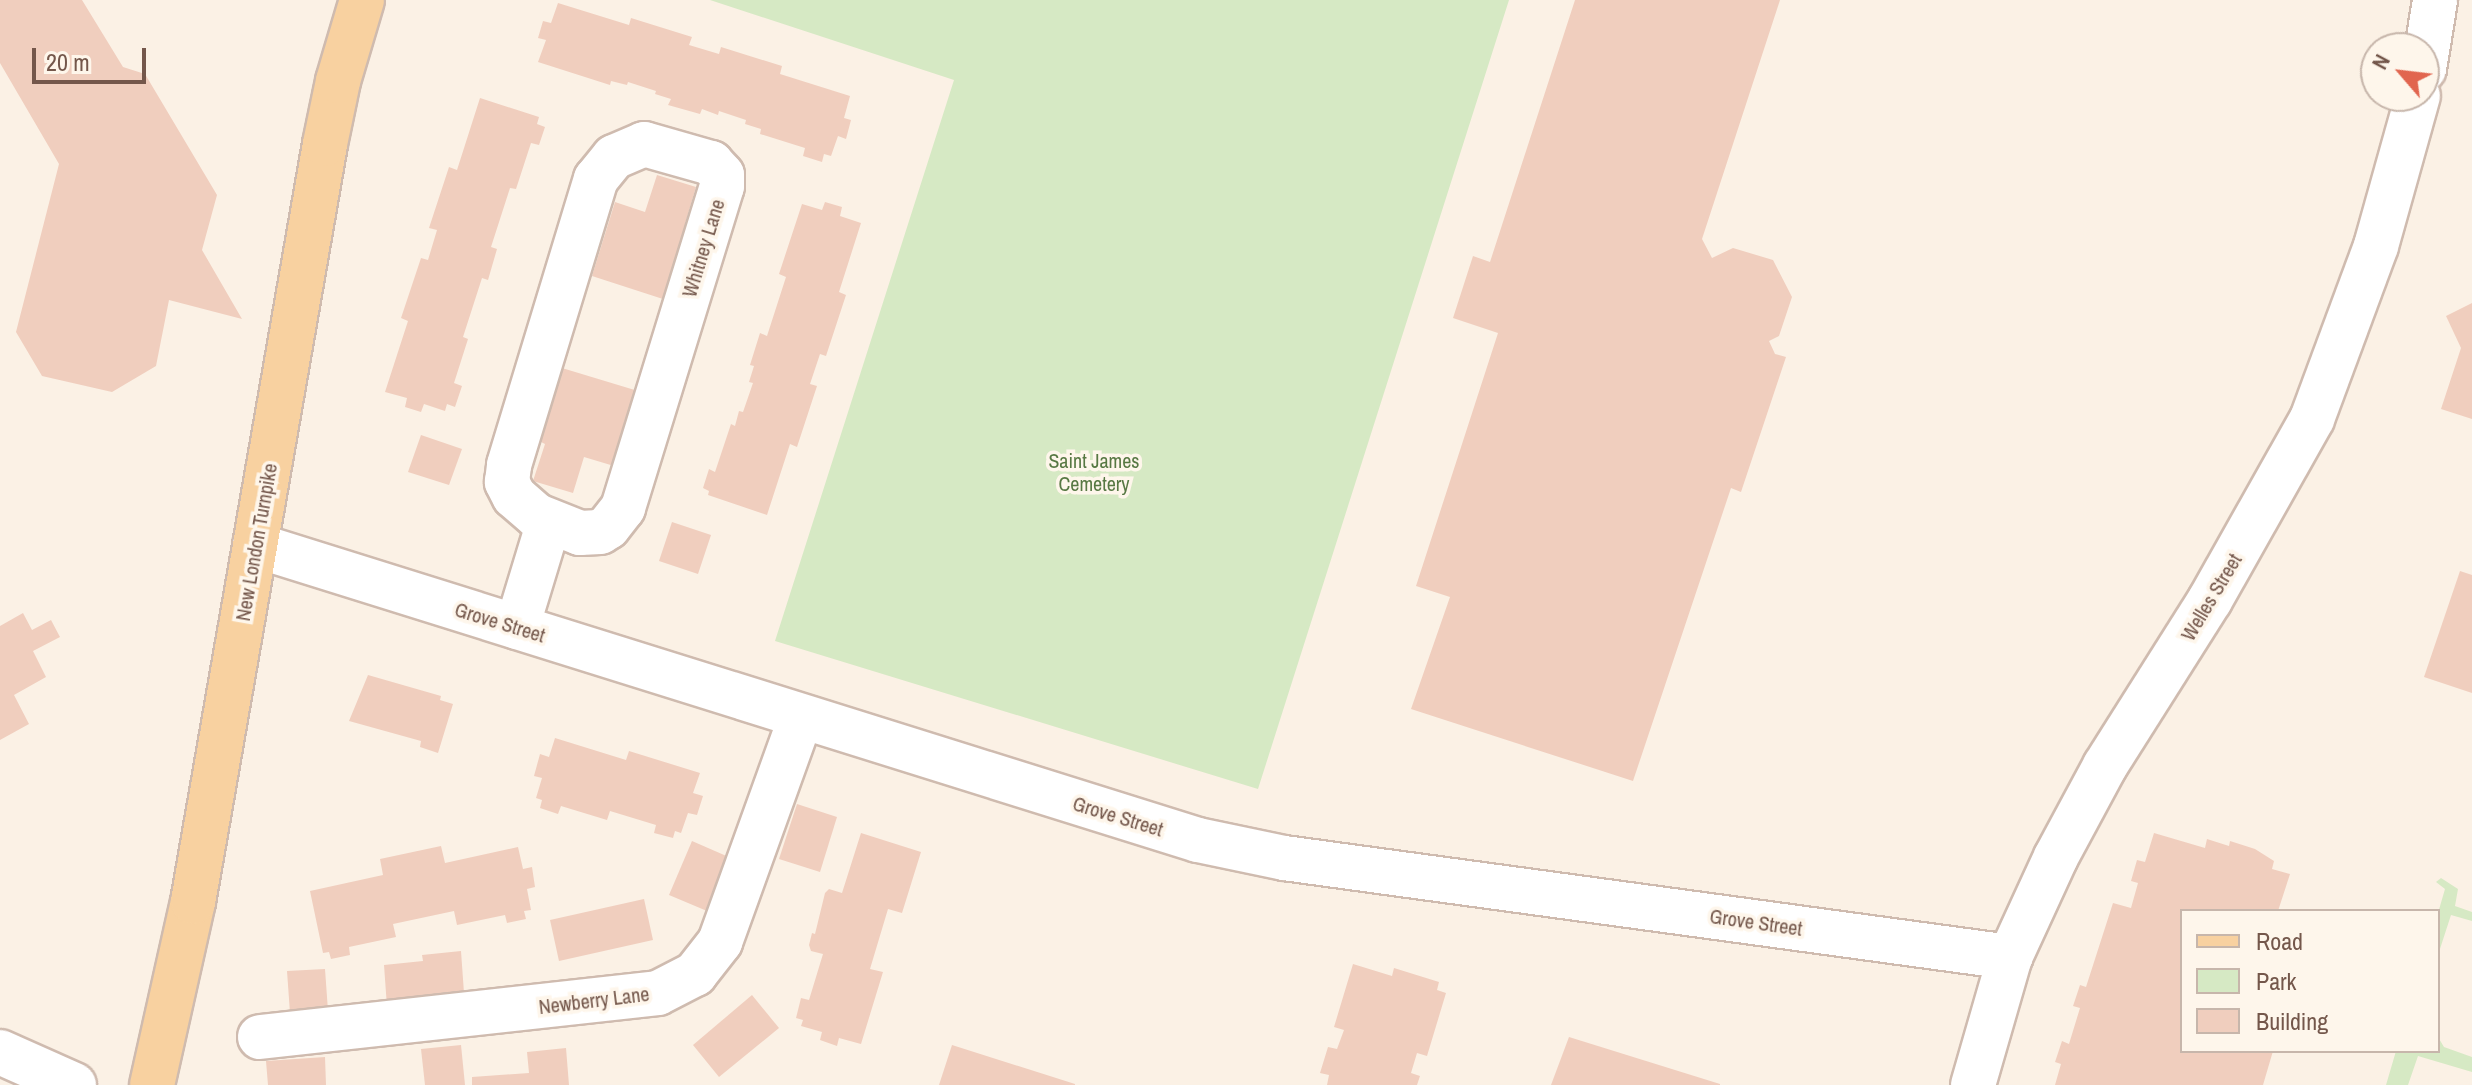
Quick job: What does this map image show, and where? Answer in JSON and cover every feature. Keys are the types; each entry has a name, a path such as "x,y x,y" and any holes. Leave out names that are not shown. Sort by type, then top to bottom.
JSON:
{"main road":[{"name":"New London Turnpike","path":"152,1085 193,902 325,144 338,81 362,0"}],"street":[{"path":"2430,32 2435,0"},
{"name":"Welles Street","path":"1973,1085 2010,957 2056,857 2105,766 2210,600 2284,474 2312,419 2376,246 2414,112"},
{"name":"Whitney Lane","path":"644,144 711,163 722,175 719,198 623,508 616,519 600,532 580,533 549,522 526,507 509,489 509,465 596,179 614,157 644,144"},
{"path":"517,627 549,522"},
{"name":"Grove Street","path":"255,545 1141,824 1284,858 2010,957"},
{"name":"Newberry Lane","path":"260,1037 658,993 695,974 720,942 801,717"},
{"path":"0,1052 74,1085"}],"green space":[{"name":"Saint James Cemetery","path":"710,0 1509,0 1258,789 775,641 954,80"},
{"path":"2441,878 2458,889 2455,906 2472,912 2472,921 2451,915 2440,949 2439,909 2445,889 2436,882"},
{"path":"2440,1040 2444,1047 2472,1057 2472,1072 2418,1056 2408,1085 2386,1085 2395,1053 2440,1053"}],"building":[{"path":"0,0 82,0 123,67 145,74 217,195 202,250 242,319 169,300 156,366 112,392 42,376 16,332 59,164 0,63"},
{"path":"1575,0 1780,0 1702,239 1712,258 1733,248 1773,260 1792,297 1779,336 1769,341 1775,354 1786,357 1741,492 1731,488 1633,781 1411,709 1450,597 1416,586 1498,333 1453,318 1473,256 1490,262"},
{"path":"558,3 629,25 631,18 692,37 689,45 719,54 721,47 782,66 780,74 850,96 844,118 851,120 846,139 838,136 831,156 824,154 822,162 803,156 805,148 760,134 761,129 745,124 746,120 719,111 718,115 702,109 700,114 668,105 671,99 628,82 627,85 611,81 610,85 538,62 546,40 538,38 543,21 551,23"},
{"path":"480,98 539,117 537,124 545,127 539,145 531,143 516,189 510,188 491,247 497,249 488,280 482,278 463,337 468,339 454,383 462,386 455,407 447,404 445,411 424,404 421,412 405,407 407,398 385,392 408,321 401,318 421,258 428,260 437,230 429,228 449,167 457,170"},
{"path":"657,175 696,187 685,224 691,226 666,300 592,276 615,202 645,212"},
{"path":"825,202 842,207 840,216 861,223 839,292 846,295 826,356 820,354 810,384 817,386 797,447 790,444 767,515 708,495 709,491 703,488 709,469 715,472 731,424 735,426 739,411 743,412 753,383 749,382 754,366 750,365 760,333 767,336 786,277 779,274 802,204 822,210"},
{"path":"2472,303 2472,419 2441,409 2461,348 2446,316"},
{"path":"562,368 638,391 614,466 584,457 573,493 533,481 545,444 539,441"},
{"path":"421,435 462,449 449,485 408,472"},
{"path":"672,522 711,535 698,574 659,561"},
{"path":"2460,571 2472,575 2472,693 2424,677"},
{"path":"23,613 32,630 51,620 60,637 33,651 46,677 14,695 29,724 0,740 0,626"},
{"path":"368,675 441,696 440,700 453,704 438,753 420,747 421,741 349,721"},
{"path":"555,738 626,760 629,751 700,773 693,793 703,796 697,815 688,813 681,833 675,831 673,838 654,833 656,825 610,811 607,820 561,806 558,814 540,808 542,800 536,798 542,778 534,776 540,754 549,757"},
{"path":"797,804 837,817 820,872 779,859"},
{"path":"861,833 921,852 902,913 888,909 870,969 883,972 861,1044 839,1038 837,1046 820,1040 822,1032 801,1026 803,1020 796,1018 801,998 809,1000 823,954 811,951 809,945 812,933 815,934 825,893 829,889 842,893"},
{"path":"2154,833 2205,848 2207,839 2229,846 2230,841 2255,849 2274,861 2272,869 2290,874 2279,909 2180,909 2180,1053 2272,1053 2263,1085 2055,1085 2061,1064 2055,1062 2062,1041 2069,1044 2080,1008 2073,1006 2080,985 2086,987 2113,903 2131,908 2138,883 2131,881 2137,860 2145,862"},
{"path":"692,841 731,858 707,911 669,895"},
{"path":"441,846 445,863 518,847 523,869 532,867 535,887 527,889 531,910 524,911 526,919 507,923 505,915 457,925 454,911 393,924 396,937 349,947 350,955 331,959 329,952 323,953 310,891 383,875 380,859"},
{"path":"644,899 653,940 559,961 550,920"},
{"path":"461,951 464,993 387,1007 384,965 423,961 422,955"},
{"path":"1353,964 1392,976 1394,968 1439,982 1437,990 1446,993 1427,1056 1417,1053 1411,1073 1420,1076 1417,1085 1327,1085 1329,1075 1320,1073 1328,1047 1337,1049 1344,1030 1334,1027"},
{"path":"325,969 328,1011 290,1013 287,971"},
{"path":"752,995 779,1028 719,1077 693,1045"},
{"path":"1569,1037 1720,1084 1720,1085 1551,1085"},
{"path":"461,1045 465,1085 425,1085 421,1049"},
{"path":"952,1045 1075,1084 1075,1085 939,1085"},
{"path":"566,1048 569,1085 472,1085 472,1077 529,1073 527,1052"},
{"path":"325,1057 326,1085 268,1085 266,1061"}]}
